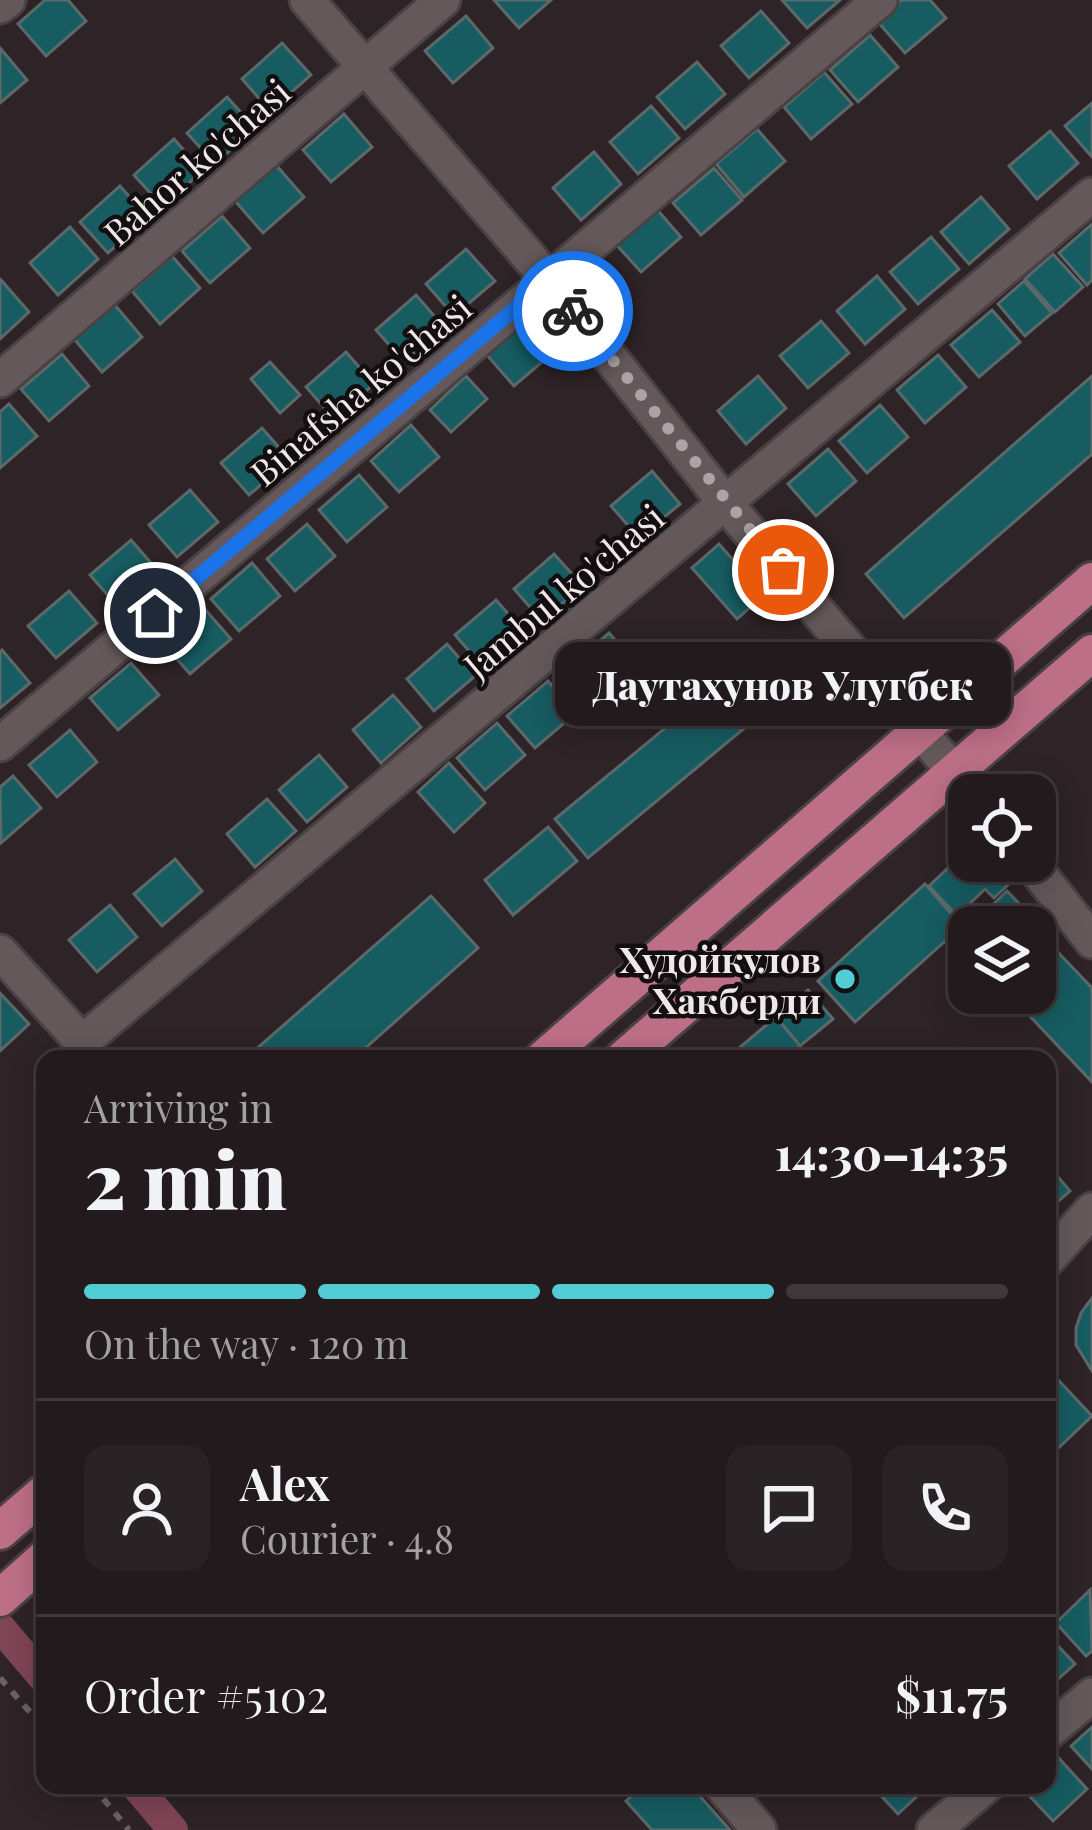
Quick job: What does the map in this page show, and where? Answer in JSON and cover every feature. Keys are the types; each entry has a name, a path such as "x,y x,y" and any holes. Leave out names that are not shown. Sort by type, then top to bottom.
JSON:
{"main road":[{"path":"553,1050 1092,581"},
{"path":"973,774 1092,653"},
{"path":"634,1050 948,796"},
{"path":"0,1532 36,1500"},
{"path":"0,1598 36,1567"}],"street":[{"path":"0,6 8,0"},
{"path":"308,0 549,280 726,504 956,774"},
{"name":"Bahor ko'chasi","path":"0,380 442,0"},
{"name":"Binafsha ko'chasi","path":"0,744 880,0"},
{"name":"Jambul ko'chasi","path":"0,952 82,1042 1092,194"},
{"path":"1046,882 1092,940"},
{"path":"1056,1250 1092,1210"},
{"path":"1056,1725 1092,1695"},
{"path":"729,1794 759,1830"},
{"path":"934,1830 976,1794"}],"path":[{"path":"0,1678 36,1719"},
{"path":"99,1794 129,1830"}],"building":[{"path":"45,0 68,0 86,21 46,56 18,24"},
{"path":"494,0 551,0 519,28"},
{"path":"782,0 840,0 807,28"},
{"path":"901,0 930,0 946,18 905,53 877,21"},
{"path":"761,11 789,43 749,78 721,46"},
{"path":"466,16 493,48 453,83 425,51"},
{"path":"870,35 898,67 858,102 830,70"},
{"path":"282,43 311,75 270,111 242,79"},
{"path":"0,48 27,80 0,103"},
{"path":"697,62 725,94 685,129 657,97"},
{"path":"824,72 852,104 811,139 784,107"},
{"path":"227,97 255,128 215,164 187,133"},
{"path":"1092,103 1092,157 1065,126"},
{"path":"651,106 679,138 638,174 610,142"},
{"path":"344,114 372,147 331,182 303,150"},
{"path":"757,129 785,161 744,197 716,164"},
{"path":"1050,131 1078,163 1037,199 1009,166"},
{"path":"174,139 202,171 163,207 134,175"},
{"path":"594,152 621,184 581,220 553,188"},
{"path":"276,165 304,197 263,233 235,201"},
{"path":"714,168 742,200 701,235 673,203"},
{"path":"120,186 148,218 108,253 80,222"},
{"path":"981,197 1009,229 969,264 941,232"},
{"path":"653,205 681,237 641,272 613,241"},
{"path":"222,216 250,248 210,283 182,251"},
{"path":"1092,224 1092,280 1087,285 1059,253"},
{"path":"70,227 98,259 58,295 30,263"},
{"path":"931,237 959,269 918,304 890,272"},
{"path":"466,249 495,281 454,316 426,284"},
{"path":"1053,254 1083,287 1055,312 1025,279"},
{"path":"172,256 200,288 160,324 132,291"},
{"path":"877,276 905,309 865,344 837,311"},
{"path":"1024,281 1052,313 1025,336 998,304"},
{"path":"0,282 29,312 0,339"},
{"path":"416,295 444,327 404,362 376,330"},
{"path":"114,304 142,337 102,372 74,339"},
{"path":"992,310 1020,342 979,377 951,345"},
{"path":"527,319 555,351 514,386 486,354"},
{"path":"821,321 849,353 808,388 780,356"},
{"path":"346,352 374,384 334,419 306,387"},
{"path":"62,354 89,386 49,421 21,389"},
{"path":"938,355 966,387 925,423 897,390"},
{"path":"270,362 300,395 280,413 251,379"},
{"path":"466,376 487,399 451,432 430,410"},
{"path":"758,376 786,408 746,444 718,411"},
{"path":"1092,376 1092,454 904,618 866,574"},
{"path":"9,404 37,436 0,468 0,412"},
{"path":"880,405 908,437 867,473 839,441"},
{"path":"411,425 439,457 399,492 371,461"},
{"path":"262,428 290,460 249,495 221,463"},
{"path":"828,449 856,481 816,516 788,484"},
{"path":"652,471 680,504 639,538 611,506"},
{"path":"359,475 387,507 347,542 319,510"},
{"path":"190,490 218,522 177,557 149,525"},
{"path":"307,524 335,556 295,591 267,559"},
{"path":"131,540 159,572 118,607 90,575"},
{"path":"719,544 764,595 737,619 692,568"},
{"path":"554,554 583,586 542,621 514,589"},
{"path":"252,563 280,596 239,631 211,599"},
{"path":"69,591 97,623 56,658 28,626"},
{"path":"496,600 524,632 483,667 455,635"},
{"path":"203,607 231,639 190,674 162,642"},
{"path":"609,633 637,665 596,700 568,668"},
{"path":"447,644 475,676 434,711 407,679"},
{"path":"0,652 30,683 0,708"},
{"path":"131,663 159,695 118,730 90,698"},
{"path":"548,681 576,713 535,748 507,716"},
{"path":"721,682 753,721 588,858 555,819"},
{"path":"393,695 421,727 381,763 353,730"},
{"path":"497,723 525,755 485,790 457,758"},
{"path":"70,730 97,762 57,797 29,765"},
{"path":"319,755 347,787 307,822 279,790"},
{"path":"449,763 485,803 454,832 418,792"},
{"path":"13,776 41,808 1,843 0,787"},
{"path":"267,799 296,831 255,867 227,834"},
{"path":"548,827 577,861 513,915 485,880"},
{"path":"175,859 202,891 162,926 134,894"},
{"path":"948,868 948,882 1011,882 994,898 985,889 967,906 948,906 929,886"},
{"path":"925,884 948,910 948,939 855,1022 818,981"},
{"path":"1007,891 1022,906 991,906"},
{"path":"431,896 478,948 363,1050 255,1050"},
{"path":"110,905 137,937 97,972 69,940"},
{"path":"1056,950 1092,988 1092,1082 1028,1014 1056,1014"},
{"path":"808,990 833,1019 800,1046 776,1017"},
{"path":"0,993 29,1024 0,1051"},
{"path":"776,1017 800,1046 795,1050 737,1050"},
{"path":"1056,1175 1070,1191 1056,1203"},
{"path":"1092,1298 1092,1371 1076,1345 1076,1328"},
{"path":"1056,1378 1092,1416 1056,1450"},
{"path":"1090,1590 1092,1651 1086,1656 1056,1623"},
{"path":"1056,1644 1075,1664 1056,1681"},
{"path":"1092,1727 1092,1769 1071,1746"},
{"path":"1056,1755 1087,1789 1053,1821 1028,1794 1056,1794"},
{"path":"634,1794 698,1794 730,1830 652,1830 626,1801"},
{"path":"879,1794 919,1794 898,1814"}],"waterway":[{"path":"0,1627 36,1669"},
{"path":"143,1794 173,1830"}],"way so far":[{"path":"573,311 783,570"}],"place":[{"name":"Даутахунов Улугбек","path":"783,570"},
{"name":"Худойкулов Хакберди","path":"845,979"}],"route":[{"path":"155,613 549,280 573,311"}]}
